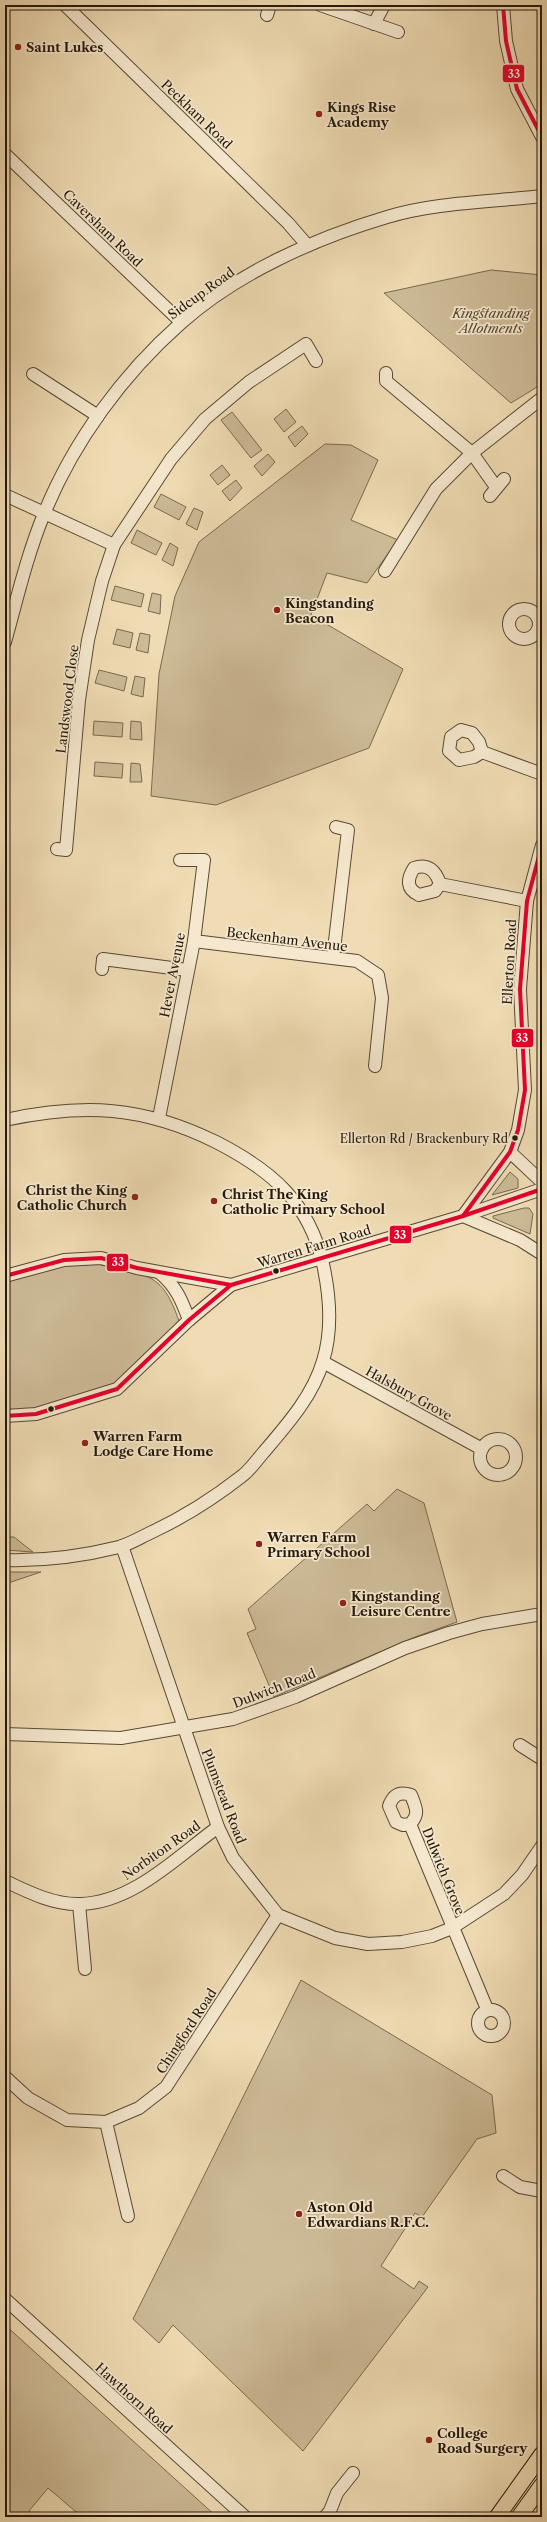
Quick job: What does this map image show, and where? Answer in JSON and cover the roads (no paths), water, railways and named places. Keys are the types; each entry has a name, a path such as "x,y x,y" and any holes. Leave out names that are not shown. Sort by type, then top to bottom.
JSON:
{"main road":[{"path":"497,2517 542,2454"},
{"path":"519,2517 542,2485"}],"street":[{"name":"Peckham Road","path":"65,5 288,223 307,245"},
{"path":"320,5 398,32"},
{"path":"374,24 384,5"},
{"path":"503,5 506,41 518,89 542,137"},
{"name":"Caversham Road","path":"5,154 181,322"},
{"name":"Sidcup Road","path":"5,642 27,562 44,514 70,459 98,416 138,367 181,322 232,285 307,245 388,217 462,203 542,196"},
{"name":"Landswood Close","path":"57,849 66,850 79,700 88,640 102,581 114,545 171,459 205,419 249,382 306,344 316,360"},
{"path":"386,373 386,381 472,453 497,487"},
{"path":"33,374 98,416"},
{"path":"385,571 436,489 472,453 542,398"},
{"path":"5,495 114,545"},
{"path":"482,752 542,774"},
{"path":"333,958 348,830 336,827"},
{"name":"Ellerton Road","path":"463,1216 510,1152 518,1130 525,1090 520,989 527,901 542,845"},
{"name":"Hever Avenue","path":"159,1118 187,970 194,941 204,860 180,860"},
{"path":"440,884 527,901"},
{"name":"Beckenham Avenue","path":"194,941 357,962 378,974 382,998 375,1066"},
{"path":"102,969 103,959 187,970"},
{"path":"5,1120 46,1111 111,1110 159,1118 198,1133 246,1157 266,1171 301,1211 314,1234 329,1287 329,1316 323,1362 290,1421 244,1475 185,1516 122,1546 32,1561 5,1560"},
{"path":"510,1152 542,1182"},
{"name":"Warren Farm Road","path":"5,1416 36,1414 116,1389 189,1320 231,1285 463,1216 542,1189"},
{"path":"463,1216 520,1240 542,1254"},
{"name":"Warren Farm Road","path":"5,1276 64,1260 101,1258 159,1272 231,1285"},
{"path":"159,1272 170,1281 180,1295 189,1320"},
{"name":"Halsbury Grove","path":"323,1362 482,1449"},
{"name":"Plumstead Road","path":"122,1546 218,1827 233,1858 278,1915 335,1938 368,1944 402,1942 432,1936 452,1928 504,1894 522,1875 542,1846"},
{"name":"Dulwich Road","path":"5,1734 121,1738 184,1729 233,1719 288,1699 405,1648 482,1624 542,1614"},
{"path":"520,1745 542,1759"},
{"name":"Dulwich Grove","path":"410,1824 487,2010"},
{"name":"Norbiton Road","path":"5,1881 31,1894 52,1900 80,1904 117,1896 141,1884 218,1827"},
{"path":"80,1904 85,1969"},
{"name":"Chingford Road","path":"5,2077 28,2098 67,2120 106,2122 139,2108 166,2087 278,1915"},
{"path":"106,2122 128,2216"},
{"path":"503,2176 520,2187 542,2191"},
{"name":"Hawthorn Road","path":"5,2299 245,2517"},
{"path":"331,2515 337,2493 353,2473"}],"place":[{"name":"Saint Lukes","path":"18,47"},
{"name":"Kings Rise Academy","path":"319,114"},
{"name":"Kingstanding Beacon","path":"277,610"},
{"name":"Ellerton Rd / Brackenbury Rd","path":"515,1138"},
{"name":"Christ the King Catholic Church","path":"135,1197"},
{"name":"Christ The King Catholic Primary School","path":"214,1201"},
{"name":"Warren Farm Lodge Care Home","path":"85,1443"},
{"name":"Warren Farm Primary School","path":"259,1544"},
{"name":"Kingstanding Leisure Centre","path":"343,1603"},
{"name":"Aston Old Edwardians R.F.C.","path":"299,2214"},
{"name":"College Road Surgery","path":"429,2440"}],"park label":[{"name":"Kingstanding Allotments","path":"491,320"}]}
